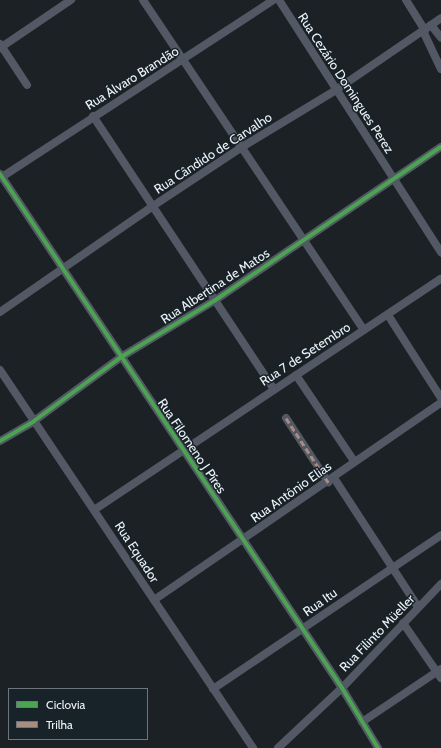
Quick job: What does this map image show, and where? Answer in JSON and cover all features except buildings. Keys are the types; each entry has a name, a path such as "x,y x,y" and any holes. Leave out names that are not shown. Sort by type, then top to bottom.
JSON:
{"street":[{"path":"27,85 0,46 59,3 71,0"},
{"path":"144,0 364,330"},
{"name":"Rua Álvaro Brandão","path":"1,176 93,116 184,60 274,0"},
{"name":"Rua Cezário Domingues Perez","path":"279,0 441,252"},
{"path":"406,0 426,29 434,58 441,69"},
{"name":"Rua Cândido de Carvalho","path":"0,312 153,206 242,147 336,90 441,18"},
{"path":"426,29 441,38"},
{"path":"93,116 214,301 274,389"},
{"name":"Rua Albertina de Matos","path":"0,441 34,421 122,357 214,301 393,178 441,147"},
{"name":"Rua Filomeno J Píres","path":"1,176 62,270 122,357 182,450 342,688 378,748"},
{"name":"Rua 7 de Setembro","path":"94,510 441,279"},
{"path":"388,315 441,398"},
{"name":"Rua Equador","path":"0,370 252,748"},
{"path":"296,375 354,461"},
{"name":"Rua Antônio Elias","path":"154,600 331,480 354,461 441,403"},
{"path":"286,418 392,567 418,607"},
{"name":"Rua Itu","path":"213,689 303,630 441,534"},
{"name":"Rua Filinto Müeller","path":"278,748 342,688 441,584"},
{"path":"362,722 440,673 403,623"}],"marked path":[{"path":"286,418 328,482"}],"cycle path":[{"path":"0,441 34,421 121,357 214,301 441,147"},
{"path":"0,174 342,688 378,748"}]}
